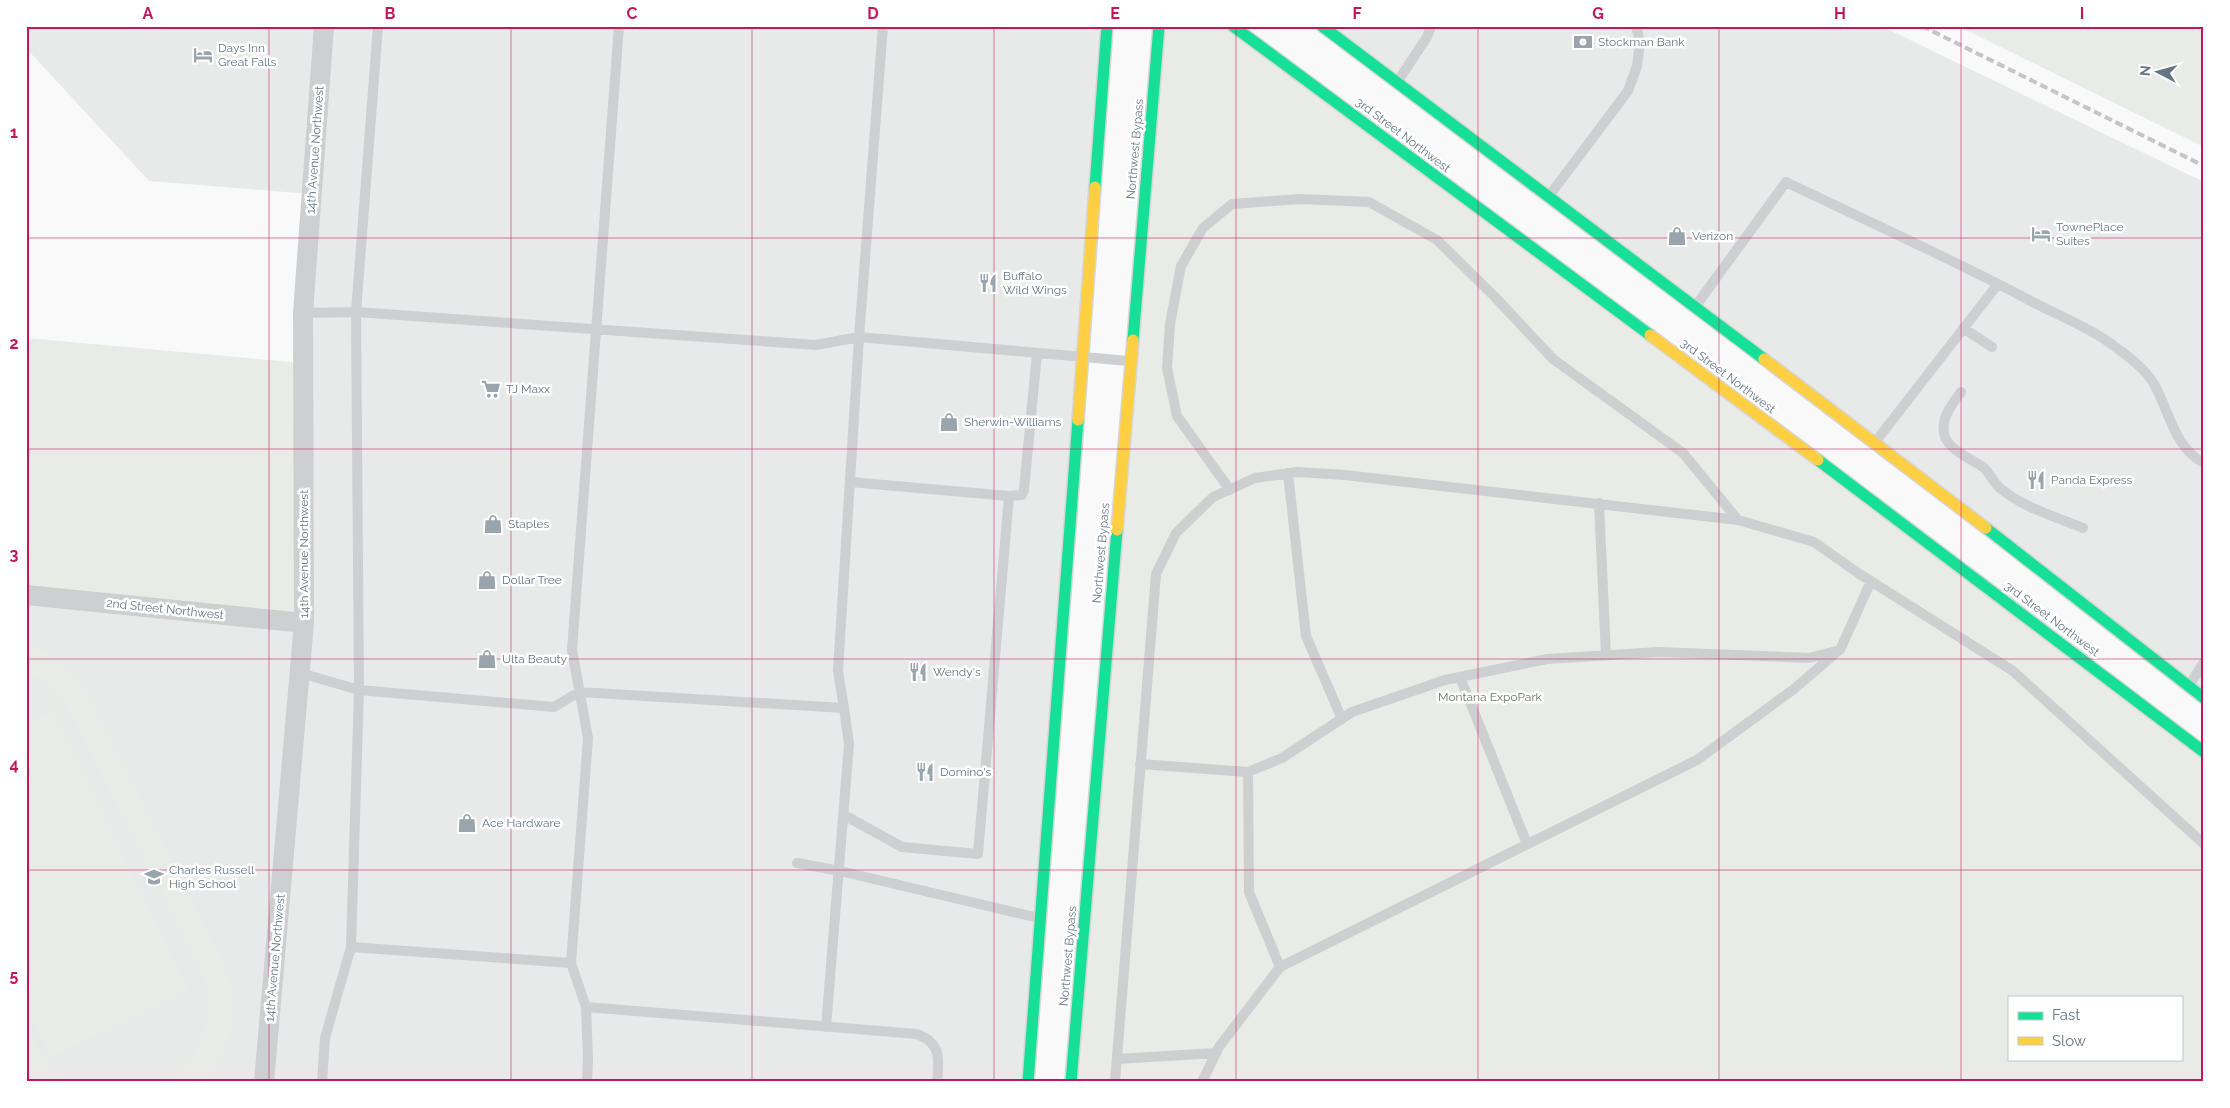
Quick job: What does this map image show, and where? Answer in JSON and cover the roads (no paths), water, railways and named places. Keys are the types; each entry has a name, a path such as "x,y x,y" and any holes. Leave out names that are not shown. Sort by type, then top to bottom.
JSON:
{"main road":[{"path":"1028,1082 1106,26"},
{"name":"Northwest Bypass","path":"1071,1082 1159,26"},
{"name":"3rd Street Northwest","path":"1233,26 1888,511 2204,752"},
{"path":"1322,26 1696,307 2204,698"}],"street":[{"name":"14th Avenue Northwest","path":"264,1082 304,623 303,313 324,26"},
{"name":"2nd Street Northwest","path":"26,596 304,623"}],"lane":[{"path":"322,1082 325,1038 351,947 359,690 356,312 378,26"},
{"path":"586,1082 588,1059 586,1007 571,963 588,738 572,650 619,26"},
{"path":"826,1027 849,744 838,672 859,337 883,26"},
{"path":"1397,83 1432,26"},
{"path":"1548,197 1628,91 1637,66 1640,41 1636,26"},
{"path":"1696,307 1786,182 1998,284 2108,341 2140,367 2154,384 2168,420 2185,446 2197,459 2204,463"},
{"path":"1230,490 1177,416 1166,368 1170,324 1181,266 1203,228 1232,204 1300,199 1369,202 1437,240 1495,297 1553,359 1683,453 1738,520"},
{"path":"1874,443 1998,284"},
{"path":"303,313 356,312 816,345 859,337 1131,362"},
{"path":"1963,328 1992,347"},
{"path":"850,482 1009,496 1022,495 1037,353"},
{"path":"1962,392 1949,409 1944,422 1943,432 1946,440 1954,448 1987,470 2000,489 2039,510 2083,528"},
{"path":"1288,473 1306,636 1342,719"},
{"path":"1115,1082 1156,574 1176,533 1213,497 1255,478 1288,473 1345,475 1599,503 1738,520 1814,542 1871,581 2012,671 2204,844"},
{"path":"844,815 902,847 978,854 1009,496"},
{"path":"1599,503 1606,655"},
{"path":"1202,1082 1216,1052 1280,966 1697,760 1794,689 1840,650 1871,581"},
{"path":"1140,764 1248,772 1282,758 1352,712 1445,680 1546,659 1659,652 1809,658 1840,650"},
{"path":"2189,686 2204,662"},
{"path":"300,673 359,690 554,707 579,692 844,708"},
{"path":"1460,677 1527,844"},
{"path":"1248,772 1249,892 1280,966"},
{"path":"797,863 840,871 1040,918"},
{"path":"351,947 571,963"},
{"path":"586,1007 917,1034 931,1042 938,1056 937,1082"},
{"path":"1117,1059 1216,1052"}],"railway":[{"path":"1922,26 2204,166"}],"place":[{"name":"Stockman Bank","path":"1583,42"},
{"name":"Days Inn Great Falls","path":"203,55"},
{"name":"TownePlace Suites","path":"2041,234"},
{"name":"Verizon","path":"1677,236"},
{"name":"Buffalo Wild Wings","path":"988,283"},
{"name":"TJ Maxx","path":"491,389"},
{"name":"Sherwin-Williams","path":"949,422"},
{"name":"Panda Express","path":"2036,480"},
{"name":"Staples","path":"493,524"},
{"name":"Dollar Tree","path":"487,580"},
{"name":"Ulta Beauty","path":"487,659"},
{"name":"Wendy's","path":"918,672"},
{"name":"Domino's","path":"925,772"},
{"name":"Ace Hardware","path":"467,823"},
{"name":"Charles Russell High School","path":"154,877"}],"park label":[{"name":"Montana ExpoPark","path":"1490,697"}]}
